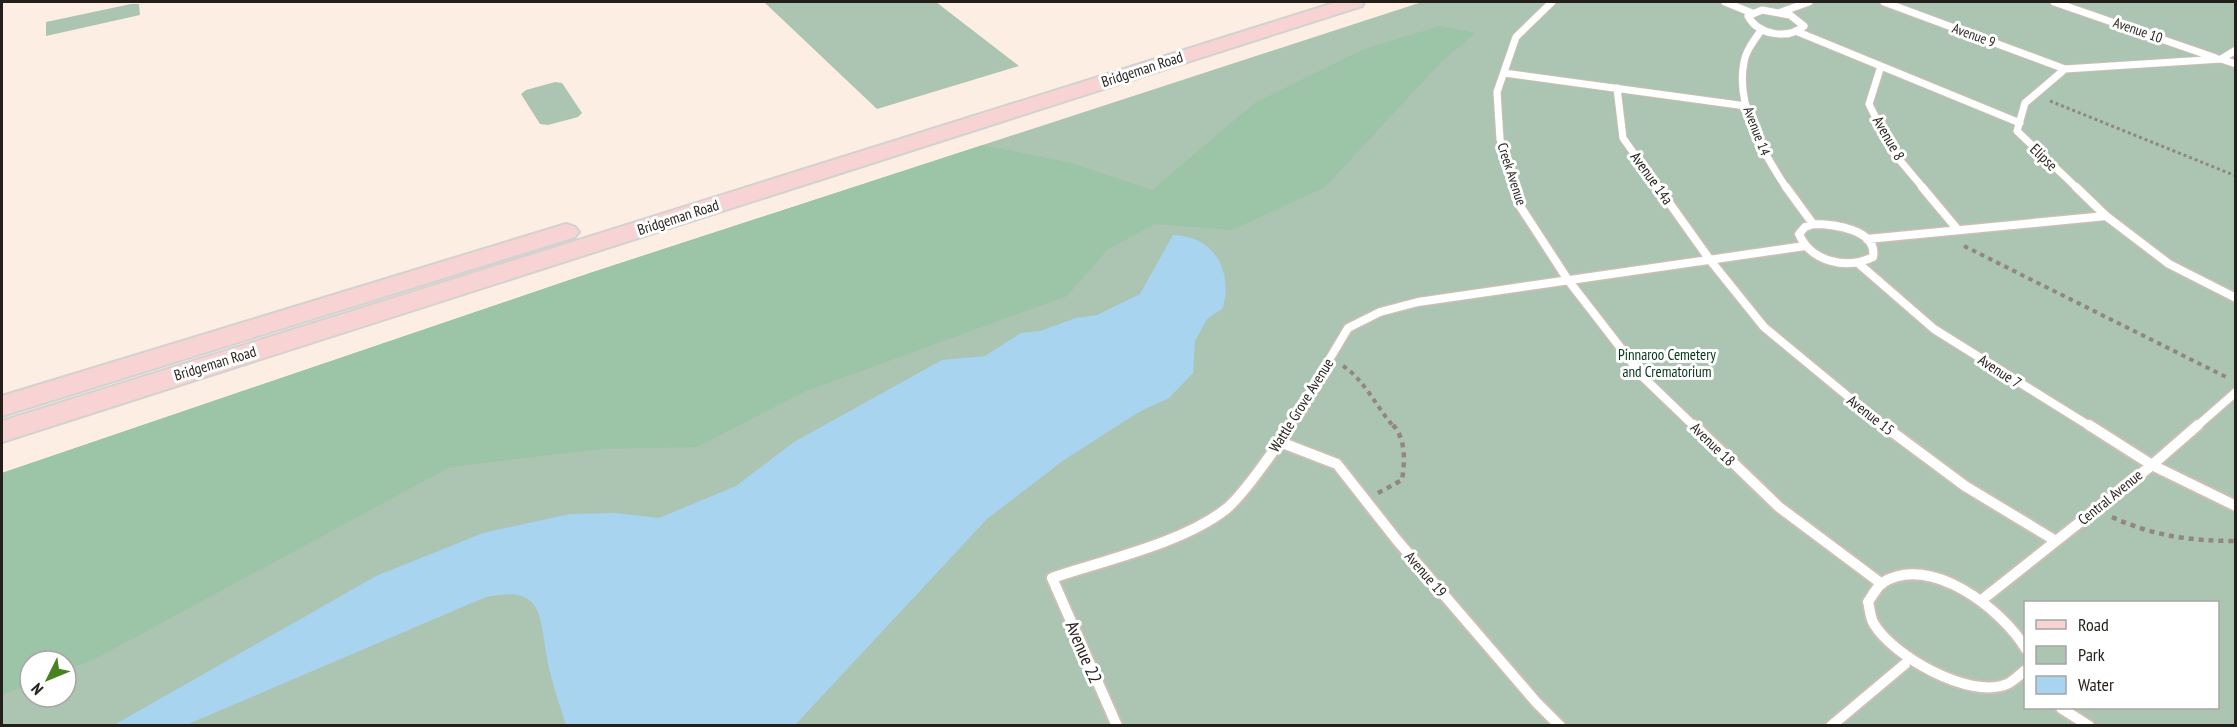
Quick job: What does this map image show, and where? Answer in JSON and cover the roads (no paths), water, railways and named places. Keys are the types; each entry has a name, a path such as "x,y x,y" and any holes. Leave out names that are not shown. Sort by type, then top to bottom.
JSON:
{"main road":[{"name":"Bridgeman Road","path":"2,432 126,379 1307,2"},
{"name":"Bridgeman Road","path":"2,406 126,379 1355,2"}],"lane":[{"name":"Creek Avenue","path":"1552,2 1516,37 1497,92 1500,139 1518,203 1568,280"},
{"path":"1725,2 1752,13 1762,10 1781,12 1802,22 1804,26 1798,32"},
{"path":"1781,12 1809,2"},
{"name":"Avenue 9","path":"1884,2 2065,69"},
{"name":"Avenue 10","path":"2054,2 2235,64"},
{"path":"1752,13 1748,19 1762,29 1781,33 1798,32 2020,123 2025,103 2065,69 2221,59 2235,50"},
{"name":"Avenue 14","path":"1762,29 1742,64 1746,106 1772,169 1813,224"},
{"name":"Avenue 8","path":"1881,66 1869,104 1892,151 1958,230"},
{"path":"1504,73 1746,106"},
{"name":"Avenue 14a","path":"1617,88 1623,138 1710,260"},
{"name":"Elipse","path":"2020,123 2017,132 2106,216 2169,264 2235,298"},
{"path":"1867,239 2106,216"},
{"path":"1813,224 1842,226 1867,239 1875,250 1873,257 1858,263 1833,261 1805,246 1799,234 1805,227 1813,224"},
{"name":"Wattle Grove Avenue","path":"1052,578 1189,532 1227,508 1280,442 1348,328 1380,312 1418,302 1805,246"},
{"name":"Avenue 15","path":"1710,260 1764,327 1865,412 1965,486 2056,541"},
{"name":"Avenue 7","path":"1858,263 1934,329 2152,465 2235,506"},
{"name":"Avenue 18","path":"1568,280 1644,378 1779,507 1882,584"},
{"name":"Central Avenue","path":"1983,599 2152,465 2235,392"},
{"name":"Avenue 19","path":"1280,442 1337,464 1505,666 1560,726"},
{"path":"2024,647 2014,627 1983,599 1957,586 1930,578 1906,577 1882,584 1871,596 1869,613 1876,633 1892,653 1905,664 1932,680 1960,690 1988,693 2010,688 2024,679"},
{"name":"Avenue 22","path":"1052,578 1117,726"},
{"path":"1831,726 1905,664"},
{"path":"2063,709 2089,726"}],"water":[{"path":"1173,235 1200,241 1217,258 1225,281 1223,308 1207,319 1195,341 1193,373 1169,398 1139,412 1064,460 987,519 795,725 566,725 551,675 542,628 535,606 528,599 518,595 505,594 486,597 186,725 114,725 376,576 483,533 570,514 616,513 659,518 736,486 794,442 942,360 985,356 1021,333 1040,331 1076,318 1097,315 1140,294"}],"park label":[{"name":"Pinnaroo Cemetery and Crematorium","path":"1667,362"}]}
